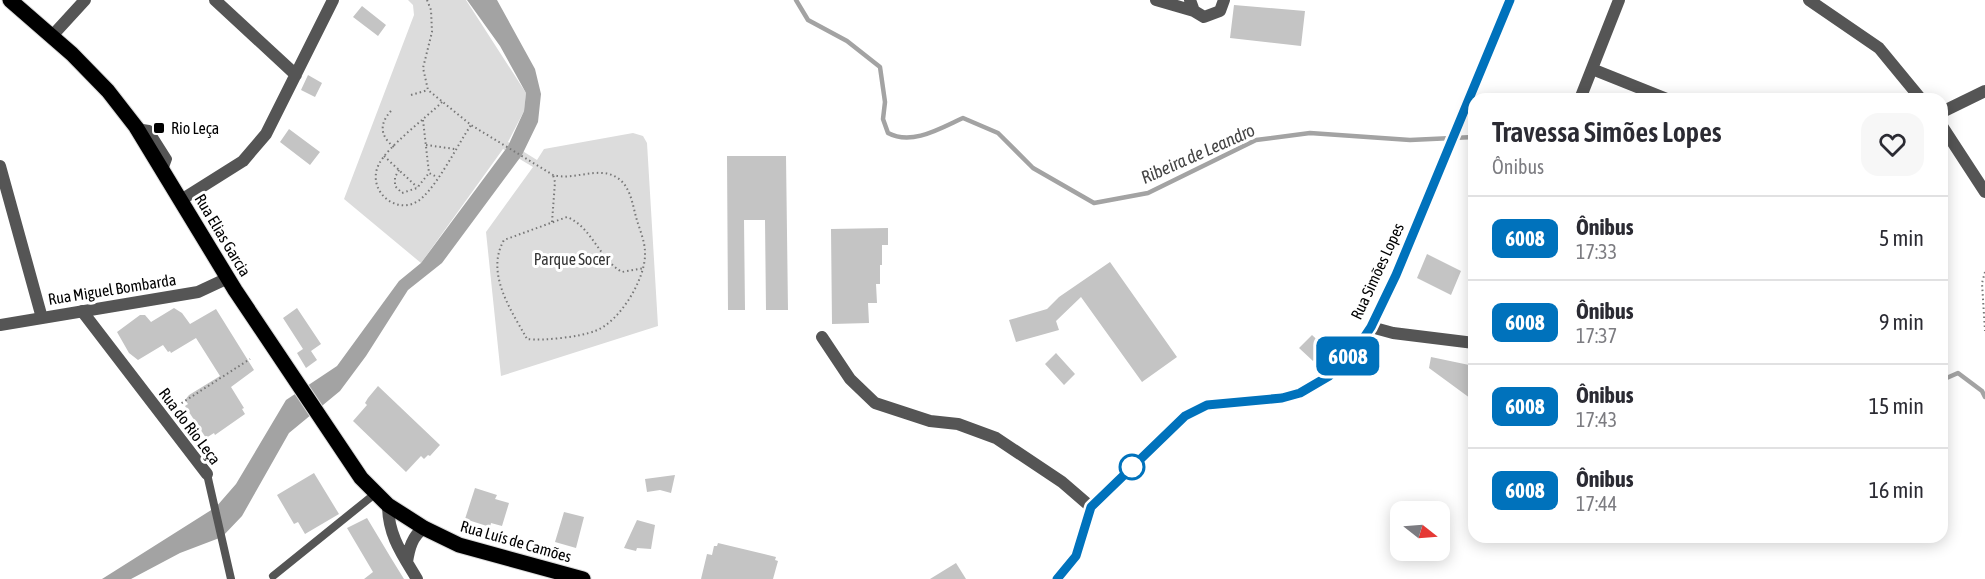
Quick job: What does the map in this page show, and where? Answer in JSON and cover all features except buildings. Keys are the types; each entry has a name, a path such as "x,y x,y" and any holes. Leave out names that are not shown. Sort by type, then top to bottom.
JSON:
{"main road":[{"name":"Rua Elias Garcia","path":"10,0 52,36 108,91 136,127 228,278 324,426 361,478 388,505 408,518"},
{"name":"Rua Luís de Camões","path":"408,518 468,548 583,579"}],"street":[{"path":"52,36 86,0"},
{"path":"215,0 296,75"},
{"path":"181,200 243,161 266,134 333,0"},
{"path":"1156,0 1192,6 1204,17 1215,15 1224,0"},
{"name":"Rua Simões Lopes","path":"1472,93 1510,0"},
{"path":"1582,93 1619,0"},
{"path":"1809,0 1879,48 1916,93"},
{"path":"1592,69 1652,93"},
{"path":"1948,109 1985,91"},
{"name":"Rua Simões Lopes","path":"1063,577 1076,556 1091,507 1185,416 1196,409 1220,403 1282,398 1300,393 1329,376 1359,345 1371,327 1396,275 1468,103"},
{"path":"1948,135 1985,192"},
{"path":"0,166 42,318"},
{"name":"Rua Miguel Bombarda","path":"0,325 198,292 228,278"},
{"name":"Rua do Rio Leça","path":"82,311 207,474"},
{"path":"1371,327 1393,333 1468,342"},
{"path":"822,337 850,379 875,403 930,421 958,424 996,438 1062,482 1091,507"},
{"path":"388,505 388,521 392,538 417,579"},
{"path":"407,562 412,543 417,533 424,528"}],"lane":[{"name":"Rua do Rio Leça","path":"207,474 231,579"},
{"path":"273,576 376,493"}],"path":[{"path":"427,0 431,10 432,32 423,68 428,90 471,125 553,175 561,178 607,172 628,187 645,251 644,268 641,282 606,325 595,331 538,340 527,339 502,294 498,250 504,240 567,217 578,222 613,267 622,272 644,268"},
{"path":"411,96 428,90"},
{"path":"442,102 384,156 375,175 380,193 394,204 403,206 420,200 471,125"},
{"path":"391,111 382,124 382,133 394,147"},
{"path":"399,170 395,177 395,186 402,193 417,188 429,173 423,120"},
{"path":"426,145 455,149"},
{"path":"384,156 417,188"},
{"path":"429,173 437,177"},
{"path":"552,222 555,182 553,175"},
{"path":"1985,272 1982,284 1985,331"},
{"path":"162,416 250,359"}],"green space":[{"name":"Parque Socer","path":"408,0 466,0 526,93 524,111 508,142 537,160 544,149 633,133 643,136 647,143 658,326 501,376 486,232 533,167 503,149 421,263 344,199 414,15 413,5"}],"shaded area":[{"path":"467,0 497,0 535,69 541,94 538,122 522,155 442,263 408,290 366,356 340,391 289,433 242,516 222,537 180,553 131,579 102,579 216,507 236,484 286,400 337,366 399,281 421,263 508,146 524,111 526,93 500,46"}],"waterway":[{"name":"Ribeira de Leandro","path":"796,0 808,20 847,41 880,67 885,102 883,119 888,133 907,138 916,137 936,131 963,118 998,133 1033,168 1094,203 1148,193 1256,140 1310,133 1410,140 1468,137"},
{"name":"Ribeira de Leandro","path":"1948,377 1958,373 1982,391 1985,397"}],"bus line":[{"name":"6008","path":"1472,93 1510,0"},
{"name":"6008","path":"1057,579 1076,556 1091,507 1185,416 1207,405 1282,398 1300,393 1329,376 1359,345 1383,304 1468,103"}],"place":[{"name":"Rio Leça","path":"159,128"}]}
